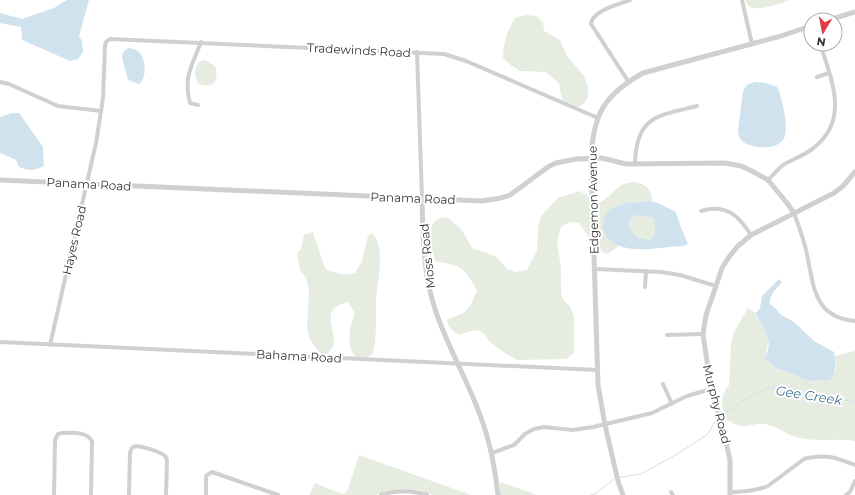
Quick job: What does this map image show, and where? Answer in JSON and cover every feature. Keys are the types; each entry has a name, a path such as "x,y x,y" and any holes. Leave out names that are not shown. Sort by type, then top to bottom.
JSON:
{"street":[{"path":"628,81 591,24 591,20 595,15 616,4 630,0"},
{"path":"742,0 752,44"},
{"path":"843,16 855,12"},
{"name":"Edgemon Avenue","path":"623,495 618,481 605,425 597,370 591,159 593,132 598,118 611,95 628,81 643,73 752,44 803,28"},
{"name":"Tradewinds Road","path":"108,40 113,38 444,54 457,58 598,118"},
{"name":"Hayes Road","path":"50,345 96,143 101,111 106,46 108,40"},
{"path":"198,105 190,103 188,93 188,74 201,42"},
{"name":"Moss Road","path":"417,52 424,255 428,282 435,311 480,416 492,453 498,495"},
{"path":"768,180 784,165 814,148 828,133 834,116 834,88 822,52"},
{"path":"817,77 829,73"},
{"path":"0,82 9,84 58,106 101,111"},
{"path":"635,164 637,143 646,124 663,114 697,106"},
{"name":"Panama Road","path":"0,180 482,201 501,198 519,189 548,167 556,163 576,159 602,158 626,164 725,163 741,166 768,180 787,202 794,213"},
{"name":"Murphy Road","path":"730,493 730,460 728,446 711,389 703,334 706,315 722,268 729,257 751,235 834,193 843,186 855,172"},
{"path":"702,211 717,208 733,214 743,223 751,235"},
{"path":"794,213 805,246 813,288 820,302 832,315 837,318 855,321"},
{"path":"595,269 675,274 716,286"},
{"path":"644,287 646,271"},
{"path":"667,335 703,334"},
{"name":"Bahama Road","path":"0,342 597,370"},
{"path":"663,384 672,404"},
{"path":"492,453 514,445 525,434 534,428 544,427 573,430 605,425 648,414 699,392 711,389"},
{"path":"54,495 55,440 58,434 62,433 84,434 92,441 91,495"},
{"path":"129,495 130,453 131,449 136,446 141,446 162,454 166,458 166,495"},
{"path":"730,493 747,492 768,486 804,459 824,456 855,465"},
{"path":"206,495 206,477 212,472 278,495"},
{"path":"846,495 850,492 855,481"},
{"path":"381,495 403,491 417,492 427,495"}],"shaded area":[{"path":"745,0 789,0 762,8 752,8 748,6"},
{"path":"527,15 536,16 543,22 544,31 560,40 567,56 584,76 588,86 588,96 581,106 578,107 562,100 559,83 546,72 520,71 503,58 506,36 516,17"},
{"path":"204,60 215,66 216,71 216,79 209,85 199,84 195,76 198,62"},
{"path":"633,182 645,185 647,187 651,193 652,201 633,202 617,245 619,246 607,254 601,251 596,243 594,204 606,199 620,186"},
{"path":"579,191 587,195 591,202 592,240 579,223 570,222 561,227 557,241 561,269 561,293 564,301 570,306 574,316 574,353 566,359 517,360 491,343 480,331 471,331 459,335 453,330 448,325 447,320 463,313 470,306 477,291 465,272 457,266 435,261 430,243 432,226 435,221 442,217 448,218 461,229 472,248 497,257 507,269 516,272 527,270 537,251 538,228 541,216 558,198"},
{"path":"639,215 653,218 655,233 650,240 636,236 632,231 629,223 632,217"},
{"path":"312,232 325,268 336,273 343,274 355,273 362,261 368,236 372,233 377,240 380,265 376,300 376,334 372,355 367,357 356,357 350,347 350,335 355,313 348,302 339,305 333,310 331,321 334,340 333,346 327,354 320,353 310,340 307,329 309,290 306,278 300,270 297,253 301,250 304,235"},
{"path":"748,308 756,313 758,320 769,338 766,354 775,368 813,381 821,380 836,370 835,356 855,351 855,441 814,440 800,438 768,425 760,424 740,426 725,419 722,405 723,394 729,385 731,343 734,332"},
{"path":"359,455 471,495 433,495 417,490 403,489 375,495 309,495 315,483 342,494 347,492"},
{"path":"500,482 537,495 500,495"}],"water":[{"path":"67,0 89,0 79,36 82,41 83,52 78,59 70,61 22,40 21,27 0,23 0,13 22,19 54,8"},
{"path":"128,48 135,49 139,52 144,60 144,74 142,81 139,84 128,80 122,58 123,52"},
{"path":"756,82 766,83 777,87 780,93 784,111 786,133 782,141 772,146 760,147 743,142 738,131 743,91 748,84"},
{"path":"12,113 19,113 43,147 44,166 29,170 19,167 16,160 0,153 0,117"},
{"path":"651,201 676,212 688,244 684,246 633,249 617,245 610,240 603,229 604,218 608,212 620,205","holes":["639,215 653,218 655,233 650,240 638,237 634,234 629,223 632,217"]},
{"path":"779,279 782,282 772,295 770,304 781,315 794,322 814,341 834,352 834,373 830,380 813,381 802,379 795,374 775,368 770,362 764,360 769,346 767,335 756,313 760,308 762,296"}],"waterway":[{"name":"Gee Creek","path":"722,415 744,400 761,391 771,388 800,395 841,399 855,402"},
{"name":"Gee Creek","path":"620,477 641,474 679,453 708,434 716,419"},
{"name":"Gee Creek","path":"591,495 595,494 614,479"}]}
